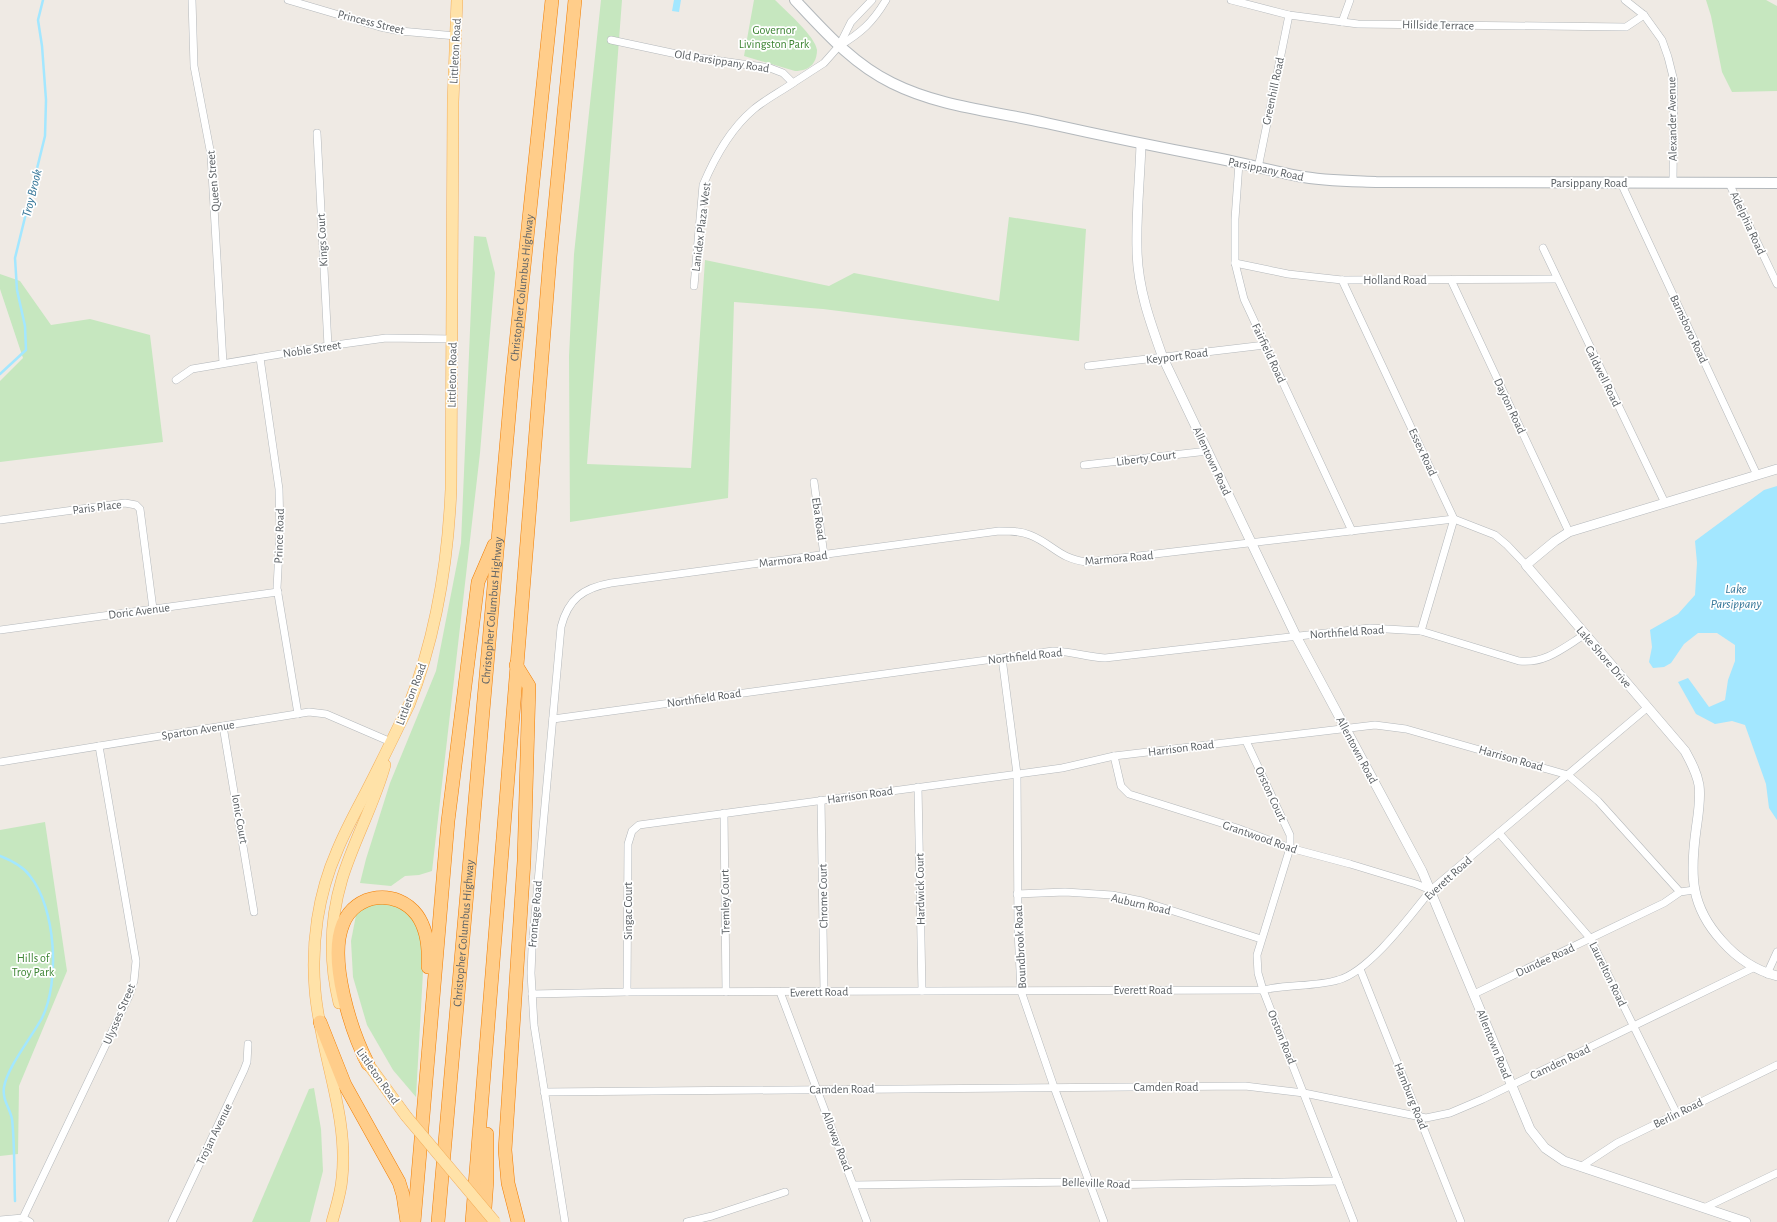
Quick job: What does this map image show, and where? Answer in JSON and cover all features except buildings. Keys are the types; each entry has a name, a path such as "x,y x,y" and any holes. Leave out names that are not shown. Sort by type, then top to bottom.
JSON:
{"highway":[{"name":"Christopher Columbus Highway","path":"438,1222 517,321 552,0"},
{"name":"Christopher Columbus Highway","path":"472,1222 554,209 575,0"},
{"path":"414,1222 448,821 478,582 498,536"},
{"path":"516,665 529,686 524,861 505,1144 508,1183 518,1222"},
{"path":"368,1064 360,1048 343,993 339,960 339,936 346,916 356,905 372,898 386,897 400,901 413,910 422,923 427,944 428,955 424,1104"},
{"path":"320,1022 345,1085 399,1182 407,1222"},
{"path":"484,1222 487,1180 486,1052"}],"main road":[{"name":"Littleton Road","path":"332,1222 340,1192 343,1156 338,1112 315,990 314,961 316,934 322,897 336,852 409,705 424,662 436,613 446,557 451,489 453,102 457,0"},
{"name":"Parsippany Road","path":"795,0 839,46 870,71 892,83 946,103 1299,176 1346,181 1777,183"},
{"name":"Littleton Road","path":"391,742 380,785 342,881 333,930 334,975 340,1006 344,1021 358,1050 368,1064 406,1116 495,1222"}],"street":[{"name":"Queen Street","path":"192,0 194,66 212,155 223,363"},
{"name":"Princess Street","path":"288,0 380,27 456,36"},
{"path":"793,83 823,64 839,46 851,22 872,0"},
{"path":"839,46 859,34 873,19 886,0"},
{"name":"Hillside Terrace","path":"1232,0 1289,15 1342,22 1394,25 1626,27 1644,16"},
{"path":"1342,22 1350,0"},
{"name":"Alexander Avenue","path":"1625,0 1644,16 1662,40 1668,57 1674,81 1674,182"},
{"name":"Greenhill Road","path":"1258,168 1289,15"},
{"name":"Old Parsippany Road","path":"611,40 686,56 770,68 783,73 793,83"},
{"name":"Lanidex Plaza West","path":"694,286 703,185 724,142 739,124 754,109 793,83"},
{"name":"Kings Court","path":"316,134 328,346"},
{"name":"Allentown Road","path":"1141,144 1136,249 1143,296 1149,319 1163,358 1296,636 1422,871 1530,1129 1537,1139 1554,1155 1564,1160 1706,1207 1746,1222"},
{"name":"Fairfield Road","path":"1239,163 1235,219 1235,264 1244,299 1352,531"},
{"name":"Barnsboro Road","path":"1621,183 1757,475"},
{"name":"Adelphia Road","path":"1729,183 1777,284"},
{"name":"Caldwell Road","path":"1543,248 1556,279 1665,503"},
{"name":"Holland Road","path":"1235,264 1288,274 1342,280 1556,279"},
{"name":"Essex Road","path":"1342,280 1454,519"},
{"name":"Dayton Road","path":"1451,280 1569,532"},
{"name":"Noble Street","path":"176,380 192,368 328,346 386,338 452,339"},
{"name":"Keyport Road","path":"1088,366 1265,345"},
{"name":"Prince Road","path":"260,358 279,489 280,517 278,592 298,714"},
{"name":"Liberty Court","path":"1084,465 1208,451"},
{"path":"1526,565 1554,540 1569,532 1777,469"},
{"name":"Eba Road","path":"814,482 824,555"},
{"name":"Paris Place","path":"0,520 125,503 136,505 140,509 153,609"},
{"path":"1421,631 1454,519"},
{"name":"Marmora Road","path":"569,606 579,595 595,586 999,531 1012,531 1031,536 1062,555 1073,560 1087,562 1251,544 1454,519 1495,535 1526,565"},
{"name":"Lake Shore Drive","path":"1526,565 1584,635 1685,751 1695,770 1699,784 1698,813 1692,862 1694,890 1702,914 1711,929 1729,949 1753,968 1767,974 1777,976"},
{"name":"Doric Avenue","path":"0,630 278,592"},
{"name":"Frontage Road","path":"565,1222 534,1025 532,949 561,627 569,606"},
{"name":"Northfield Road","path":"553,718 1053,651 1065,651 1096,658 1105,658 1370,628 1421,631 1519,661 1528,662 1541,660 1552,655 1584,635"},
{"name":"Boundbrook Road","path":"1002,658 1016,774 1017,894 1021,991 1054,1087 1104,1222"},
{"name":"Everett Road","path":"532,994 627,992 1263,990 1333,982 1360,970 1405,922 1431,890 1648,707"},
{"name":"Sparton Avenue","path":"0,762 309,712 326,714 391,742"},
{"name":"Harrison Road","path":"632,832 640,825 1062,768 1114,756 1346,730 1375,725 1406,729 1568,775 1598,802 1680,892"},
{"name":"Ionic Court","path":"223,726 254,912"},
{"name":"Orston Court","path":"1246,741 1290,835 1290,848"},
{"name":"Ulysses Street","path":"23,1218 129,996 134,981 136,961 99,746"},
{"name":"Grantwood Road","path":"1114,756 1122,786 1129,794 1237,828 1290,848 1350,864 1431,890"},
{"name":"Hardwick Court","path":"918,787 922,991"},
{"name":"Chrome Court","path":"821,800 824,992"},
{"name":"Tremley Court","path":"724,813 726,992"},
{"name":"Singac Court","path":"627,992 628,844 632,832"},
{"name":"Laurelton Road","path":"1499,833 1590,938 1676,1114"},
{"name":"Orston Road","path":"1290,848 1261,938 1257,955 1258,973 1263,990 1354,1222"},
{"path":"1680,892 1694,890"},
{"name":"Auburn Road","path":"1017,894 1065,892 1112,896 1142,901 1261,938"},
{"name":"Dundee Road","path":"1474,994 1664,903 1680,892"},
{"path":"1767,974 1777,952"},
{"name":"Camden Road","path":"544,1092 1245,1086 1304,1093 1426,1118 1450,1113 1753,968"},
{"name":"Hamburg Road","path":"1360,970 1461,1222"},
{"name":"Alloway Road","path":"780,992 867,1222"},
{"name":"Trojan Avenue","path":"172,1222 248,1062 248,1044"},
{"name":"Berlin Road","path":"1582,1166 1617,1143 1777,1065"},
{"path":"1706,1207 1777,1173"},
{"name":"Belleville Road","path":"854,1185 1080,1182 1100,1185 1338,1181"},
{"path":"687,1222 712,1216 785,1192"},
{"path":"0,1220 23,1218 30,1222"}],"green space":[{"path":"601,0 622,0 587,464 691,468 705,260 829,286 854,273 999,301 1009,217 1086,229 1079,341 823,309 734,302 728,498 570,522 569,356 574,254"},
{"name":"Governor Livingston Park","path":"754,0 775,0 806,31 817,50 815,59 808,68 795,71 744,56"},
{"path":"1706,0 1766,0 1777,6 1777,91 1732,92 1722,72 1711,16"},
{"path":"474,236 486,237 495,273 480,453 432,871 419,875 405,876 391,886 360,883 390,783 436,671 461,543"},
{"path":"0,274 20,281 51,325 90,319 150,335 163,442 0,462 0,381 23,358 0,289"},
{"name":"Hills of Troy Park","path":"45,822 67,971 19,1086 18,1154 0,1156 0,830"},
{"path":"390,902 406,909 416,923 421,941 423,972 416,1097 393,1070 367,1025 353,977 351,941 357,910 372,903"},
{"path":"314,1088 321,1129 323,1171 310,1222 252,1222 309,1089"}],"water":[{"path":"674,0 681,0 679,12 672,11"},
{"name":"Lake Parsippany","path":"1777,486 1777,820 1769,808 1766,784 1745,725 1732,721 1715,724 1696,714 1678,682 1688,678 1709,707 1725,700 1728,680 1735,661 1735,645 1717,633 1698,633 1684,644 1671,663 1664,667 1653,668 1649,662 1652,647 1650,630 1678,614 1695,595 1697,563 1695,541 1764,490"}],"waterway":[{"name":"Troy Brook","path":"0,374 26,350 25,326 17,290 15,258 45,136 46,100 42,46 38,20 43,0"},
{"path":"0,856 12,861 24,869 39,890 50,926 53,966 48,1003 42,1018 10,1070 4,1087 4,1096 12,1119 15,1201"}]}
